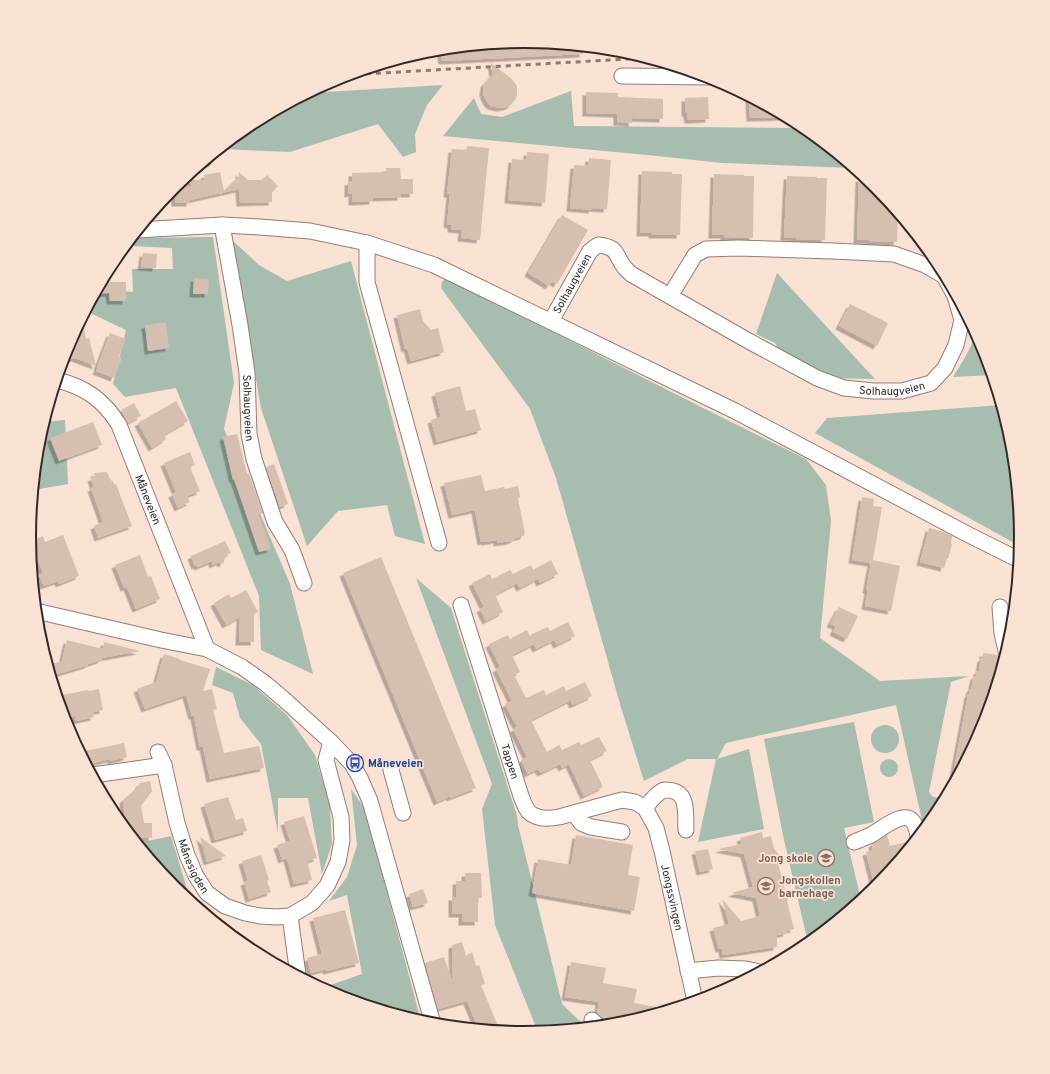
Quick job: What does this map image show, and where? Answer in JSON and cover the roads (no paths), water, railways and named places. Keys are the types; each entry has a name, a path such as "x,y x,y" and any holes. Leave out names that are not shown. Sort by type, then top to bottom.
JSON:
{"street":[{"path":"622,76 690,77"},
{"path":"151,223 183,227"},
{"name":"Solhaugveien","path":"222,225 247,373 249,434 254,459 275,522 292,550 304,583"},
{"name":"Solhaugveien","path":"145,230 222,225 310,230 366,243 434,265 735,411 1013,557"},
{"path":"366,243 367,282 439,543"},
{"name":"Solhaugveien","path":"551,321 590,251 598,245 607,246 616,252 624,267 631,274 745,340 817,378 844,388 873,391 902,391 931,384 945,368 956,345 962,320 960,314"},
{"name":"Solhaugveien","path":"670,296 695,255 706,249 738,248 894,254 925,265 936,271"},
{"name":"Måneveien","path":"62,381 71,384 100,401 112,413 119,425 150,508 207,649"},
{"name":"Tappen","path":"460,605 521,796 529,812 536,817 548,819 622,800 640,805"},
{"path":"1000,607 1003,639"},
{"path":"42,612 207,649 242,667 266,684 288,702 331,742 352,764 370,801 431,1017"},
{"path":"297,970 290,916 312,903 327,886 338,862 342,840 341,817 326,760 331,742"},
{"name":"Månesigden","path":"98,774 161,759 187,855 196,876 208,893 225,906 245,913 260,916 290,916"},
{"path":"390,770 403,813"},
{"path":"640,805 664,790 678,792 683,798 685,807 686,830"},
{"name":"Jongssvingen","path":"640,805 656,828 694,996"},
{"path":"574,813 581,822 591,827 622,832"},
{"path":"854,842 872,834 890,823 905,818 913,822 917,830"},
{"path":"688,971 718,968 746,968 752,970"}],"railway":[{"path":"369,74 628,59"}],"place":[{"name":"Måneveien","path":"355,763"},
{"name":"Jong skole","path":"826,858"},
{"name":"Jongskollen barnehage","path":"766,886"}]}
